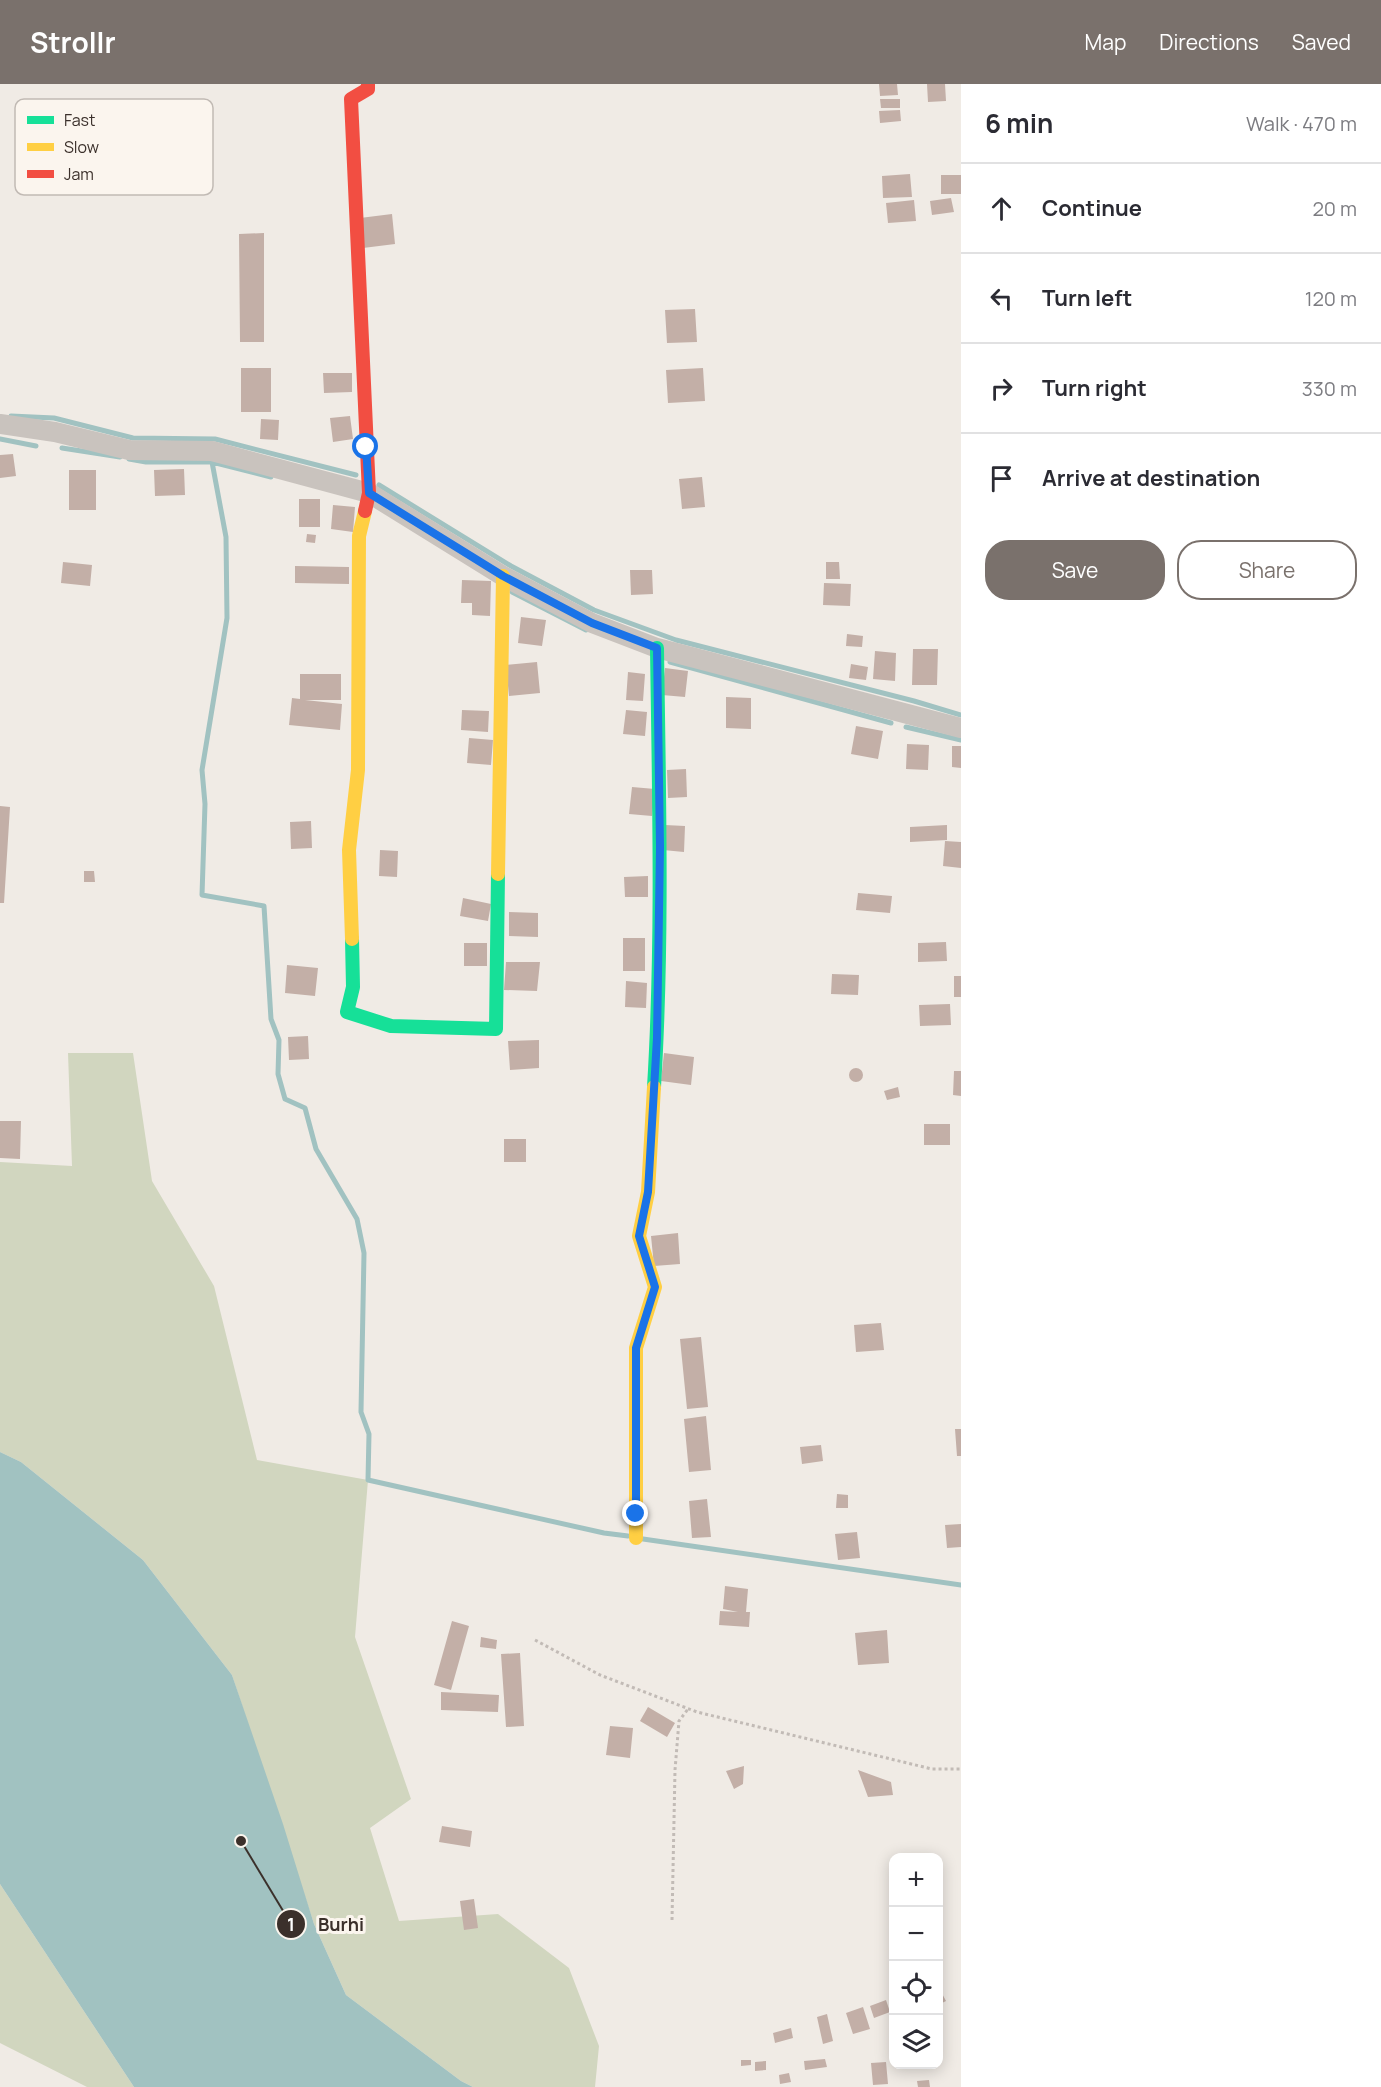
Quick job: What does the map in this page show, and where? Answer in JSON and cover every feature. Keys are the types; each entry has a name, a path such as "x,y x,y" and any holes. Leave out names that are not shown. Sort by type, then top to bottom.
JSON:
{"street":[{"path":"368,84 368,89 351,99 369,493 358,536 358,770 350,850 353,987 347,1012 391,1026 496,1029 503,576"},
{"path":"0,424 55,432 129,450 212,452 369,493 503,576 592,623 657,648 961,728"},
{"path":"636,1538 636,1348 655,1287 639,1236 648,1192 657,1038 660,847 657,648"}],"path":[{"path":"535,1640 600,1675 688,1709 932,1769 961,1769"},
{"path":"672,1920 675,1770 679,1721 688,1709"}],"green space":[{"path":"68,1053 133,1053 152,1181 214,1286 257,1460 368,1480 355,1637 411,1799 370,1828 399,1921 498,1914 569,1968 599,2046 595,2087 473,2087 461,2081 346,1995 314,1924 232,1675 143,1560 21,1462 0,1452 0,1162 72,1166"},
{"path":"0,1884 134,2087 87,2087 0,2043"}],"water":[{"path":"0,1452 21,1462 143,1560 232,1675 283,1824 314,1924 346,1995 461,2081 473,2087 134,2087 0,1884"}],"building":[{"path":"879,84 897,84 898,95 880,96"},
{"path":"927,84 945,84 946,101 928,102"},
{"path":"880,99 900,99 900,108 881,108"},
{"path":"900,110 901,121 880,123 879,111"},
{"path":"910,174 912,197 883,198 882,176"},
{"path":"941,175 961,175 961,194 941,194"},
{"path":"951,198 954,212 932,215 930,201"},
{"path":"914,200 916,221 888,223 886,203"},
{"path":"392,214 395,244 363,248 360,218"},
{"path":"264,233 264,342 240,342 239,234"},
{"path":"695,309 697,342 667,343 665,310"},
{"path":"241,368 271,368 271,412 241,412"},
{"path":"703,368 705,401 668,403 666,370"},
{"path":"323,373 352,373 352,392 324,393"},
{"path":"350,416 353,439 333,442 330,418"},
{"path":"261,419 279,420 278,440 260,439"},
{"path":"13,454 16,476 0,478 0,455"},
{"path":"184,469 185,495 155,496 154,470"},
{"path":"69,470 96,470 96,510 69,510"},
{"path":"702,477 705,507 682,509 679,479"},
{"path":"299,499 320,499 320,527 299,527"},
{"path":"333,505 355,507 353,532 331,529"},
{"path":"307,534 316,535 315,543 306,542"},
{"path":"63,562 92,565 90,586 61,583"},
{"path":"826,562 839,562 840,579 826,579"},
{"path":"295,566 349,567 349,584 295,583"},
{"path":"630,570 652,570 653,594 631,595"},
{"path":"462,580 491,581 490,616 472,615 472,603 461,603"},
{"path":"824,583 851,584 850,606 823,605"},
{"path":"521,617 546,620 542,646 518,643"},
{"path":"847,634 863,636 862,647 846,646"},
{"path":"913,649 938,649 937,685 912,685"},
{"path":"875,651 896,653 895,681 873,679"},
{"path":"537,662 540,693 509,696 506,665"},
{"path":"851,664 868,667 866,680 849,678"},
{"path":"665,668 688,671 685,697 662,695"},
{"path":"628,672 645,674 643,701 626,700"},
{"path":"300,674 341,674 341,700 305,700 342,704 340,730 289,725 292,698 300,699"},
{"path":"726,697 751,698 751,729 726,728"},
{"path":"462,710 489,711 488,732 461,730"},
{"path":"626,710 647,712 645,736 623,734"},
{"path":"856,726 883,731 878,759 851,754"},
{"path":"469,738 493,740 491,765 467,763"},
{"path":"907,744 929,745 928,770 906,769"},
{"path":"952,746 961,746 961,768 952,767"},
{"path":"686,769 687,797 668,798 667,770"},
{"path":"632,787 655,789 652,816 629,814"},
{"path":"0,806 10,807 4,903 0,903"},
{"path":"311,821 312,848 291,849 290,822"},
{"path":"665,825 685,826 684,852 663,850"},
{"path":"947,825 947,840 910,842 910,827"},
{"path":"945,841 961,842 961,868 943,866"},
{"path":"380,850 398,851 397,877 379,876"},
{"path":"84,871 94,871 95,882 84,882"},
{"path":"648,876 648,897 625,897 624,877"},
{"path":"858,893 892,896 890,913 856,910"},
{"path":"463,898 491,904 488,921 460,916"},
{"path":"509,912 538,913 538,937 509,936"},
{"path":"623,938 645,938 645,971 623,971"},
{"path":"946,942 947,961 918,962 918,943"},
{"path":"464,943 487,943 487,966 464,966"},
{"path":"506,962 540,962 537,991 504,990"},
{"path":"287,965 318,968 315,996 285,993"},
{"path":"832,974 859,975 858,995 831,994"},
{"path":"954,976 961,976 961,997 954,997"},
{"path":"626,981 647,983 646,1008 625,1007"},
{"path":"950,1004 951,1025 920,1026 919,1005"},
{"path":"308,1036 309,1059 289,1060 288,1037"},
{"path":"539,1040 539,1068 510,1070 508,1041"},
{"path":"664,1053 694,1057 691,1085 661,1081"},
{"path":"856,1068 861,1070 863,1075 861,1080 856,1082 851,1080 849,1075 851,1070"},
{"path":"954,1071 961,1071 961,1096 953,1095"},
{"path":"898,1087 900,1097 887,1100 884,1091"},
{"path":"0,1121 21,1121 20,1159 0,1158"},
{"path":"924,1124 950,1124 950,1145 924,1145"},
{"path":"504,1139 526,1139 526,1162 504,1162"},
{"path":"678,1233 680,1264 654,1266 651,1236"},
{"path":"881,1323 884,1350 856,1352 854,1325"},
{"path":"701,1337 708,1407 687,1409 680,1339"},
{"path":"706,1416 711,1470 689,1472 684,1419"},
{"path":"955,1429 961,1429 961,1456 957,1456"},
{"path":"821,1445 823,1461 802,1464 800,1447"},
{"path":"837,1494 848,1495 848,1508 836,1508"},
{"path":"707,1499 711,1537 692,1538 689,1501"},
{"path":"961,1524 961,1547 947,1548 945,1525"},
{"path":"857,1532 860,1558 838,1560 835,1534"},
{"path":"725,1586 748,1589 746,1612 750,1612 749,1627 719,1625 720,1611 738,1612 723,1609"},
{"path":"452,1621 469,1626 451,1690 434,1685"},
{"path":"887,1630 889,1663 858,1665 855,1633"},
{"path":"481,1637 497,1640 496,1649 480,1647"},
{"path":"520,1653 524,1726 506,1727 501,1654"},
{"path":"441,1692 499,1695 498,1712 441,1710"},
{"path":"648,1707 675,1723 667,1737 640,1721"},
{"path":"610,1726 633,1728 630,1758 606,1755"},
{"path":"744,1766 743,1784 734,1789 726,1771"},
{"path":"858,1770 891,1782 893,1795 868,1797"},
{"path":"442,1826 472,1831 470,1847 439,1842"},
{"path":"474,1899 478,1928 464,1930 460,1901"},
{"path":"886,2000 889,2012 874,2018 870,2006"},
{"path":"863,2007 870,2029 853,2034 846,2013"},
{"path":"827,2014 833,2041 823,2044 817,2017"},
{"path":"791,2028 793,2038 775,2043 773,2033"},
{"path":"825,2059 827,2067 805,2070 804,2061"},
{"path":"741,2060 751,2060 751,2065 741,2066"},
{"path":"766,2061 766,2070 755,2071 755,2062"},
{"path":"886,2062 888,2084 873,2085 871,2063"},
{"path":"789,2073 791,2082 780,2084 779,2075"},
{"path":"929,2080 930,2087 918,2087 917,2081"}],"waterway":[{"path":"11,416 54,418 133,438 215,439 356,475"},
{"path":"0,439 36,446"},
{"path":"62,448 120,457"},
{"path":"129,459 146,462 212,462 271,477"},
{"path":"212,462 226,537 227,618 202,770 205,804 202,895 264,906 271,1019 279,1040 278,1074 285,1099 305,1108 316,1149 357,1219 364,1253 361,1412 369,1434 368,1480 604,1533 628,1536"},
{"path":"379,485 511,566 594,610 676,640 961,715"},
{"path":"512,592 586,630"},
{"path":"670,662 891,723"},
{"path":"906,727 961,740"},
{"path":"643,1539 961,1585"}],"traffic: fast":[{"path":"654,1087 659,922 657,648"},
{"path":"352,939 353,987 347,1012 391,1026 496,1029 498,874"}],"traffic: slow":[{"path":"352,939 349,850 358,770 359,536 365,511"},
{"path":"498,874 503,576"},
{"path":"636,1538 636,1348 655,1287 639,1236 648,1192 654,1087"}],"traffic: jam":[{"path":"365,511 369,493 351,99 368,89 368,84"}],"place":[{"name":"Burhi","path":"241,1841"}],"route":[{"path":"366,447 369,493 503,576 592,623 657,648 660,847 657,1038 648,1192 639,1236 655,1287 636,1348 636,1514"}]}
